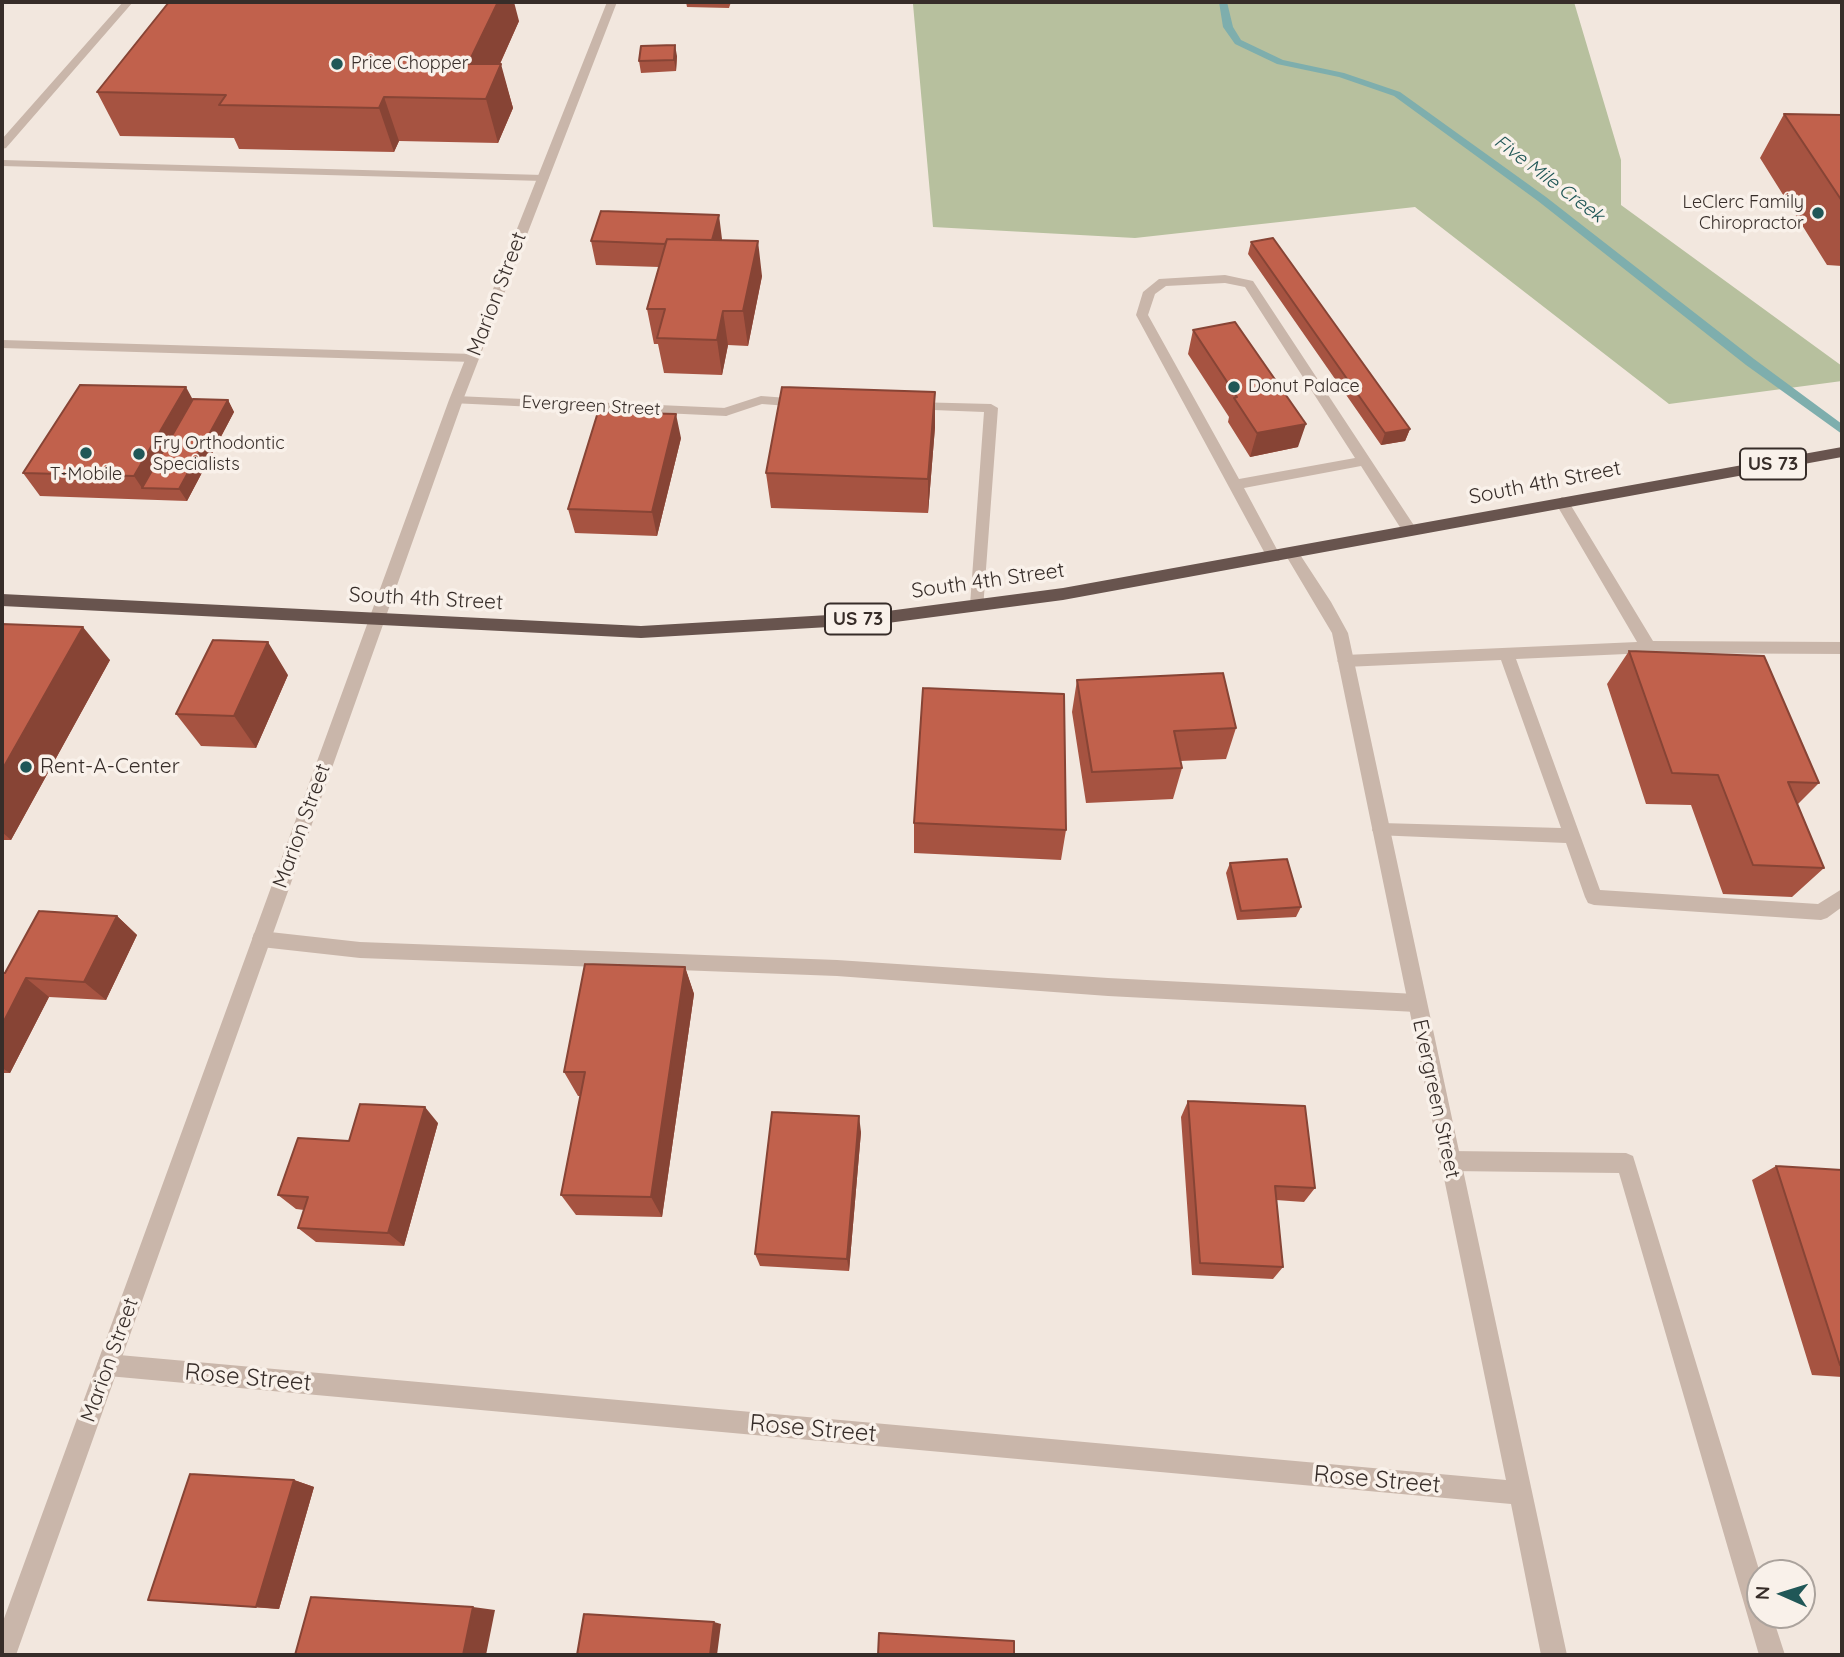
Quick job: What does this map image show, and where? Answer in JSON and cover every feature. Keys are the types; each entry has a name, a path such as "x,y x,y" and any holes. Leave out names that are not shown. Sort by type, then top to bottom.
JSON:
{"highway":[{"name":"South 4th Street","path":"2,600 641,632 880,618 1063,594 1842,452"}],"street":[{"path":"2,146 128,2"},
{"name":"Marion Street","path":"3,1655 456,400 612,2"},
{"path":"2,163 543,178"},
{"name":"Evergreen Street","path":"1365,461 1249,284 1226,279 1163,282 1149,292 1142,315 1235,485 1283,555 1326,606 1340,633 1517,1493 1554,1655"},
{"path":"2,344 473,358"},
{"name":"Evergreen Street","path":"456,400 726,412 761,400 820,403"},
{"path":"899,405 991,408 978,605"},
{"path":"1235,485 1365,461 1410,531"},
{"path":"1562,502 1648,647"},
{"path":"1345,661 1648,647 1842,648"},
{"path":"1507,655 1594,897 1821,912 1842,897"},
{"path":"1381,830 1571,836"},
{"path":"261,939 360,950 837,968 1108,987 1416,1003"},
{"path":"1449,1161 1626,1163 1746,1568"},
{"name":"Rose Street","path":"108,1365 1517,1493"},
{"path":"1764,1629 1772,1655"}],"green space":[{"path":"904,2 1574,2 1621,160 1621,205 1842,366 1842,381 1669,404 1415,207 1135,238 933,227 913,4"}],"building":[{"name":"Price Chopper","path":"169,2 498,2 468,64 501,64 486,99 384,97 379,108 219,105 226,95 97,92"},
{"path":"675,45 674,60 639,61 641,46"},
{"path":"1784,114 1842,115 1842,201"},
{"path":"601,211 719,215 712,240 667,239 665,244 591,241"},
{"path":"1273,238 1410,429 1385,433 1251,242"},
{"path":"667,239 758,241 743,311 723,311 717,340 657,338 665,309 647,309"},
{"path":"1235,322 1306,424 1257,433 1193,330"},
{"path":"80,385 186,387 134,476 23,473"},
{"path":"782,387 935,392 928,479 766,473"},
{"path":"193,399 228,400 179,489 142,488"},
{"path":"598,412 676,414 652,512 568,509"},
{"path":"2,624 83,627 2,770"},
{"path":"213,640 268,642 234,716 176,714"},
{"path":"1629,651 1764,656 1819,783 1788,782 1824,868 1753,865 1718,775 1672,773"},
{"path":"1223,673 1236,728 1174,731 1182,768 1092,772 1077,680"},
{"path":"923,688 1064,694 1066,830 914,823"},
{"path":"1287,859 1301,907 1241,911 1230,863"},
{"path":"39,911 117,916 84,982 26,978 2,1025 2,973 5,973"},
{"path":"585,964 685,967 651,1197 561,1195 585,1072 564,1072"},
{"path":"1188,1101 1305,1106 1315,1188 1275,1186 1283,1267 1200,1263"},
{"path":"360,1104 425,1107 388,1233 298,1228 308,1197 278,1195 298,1138 349,1141"},
{"path":"772,1112 859,1116 847,1259 755,1254"},
{"path":"1776,1166 1842,1170 1842,1366 1840,1365"},
{"path":"190,1474 294,1480 256,1607 148,1600"},
{"path":"311,1597 473,1607 463,1655 295,1655"},
{"path":"584,1614 714,1622 710,1655 577,1655"},
{"path":"879,1633 1014,1641 1014,1655 878,1655"}],"waterway":[{"name":"Five Mile Creek","path":"1223,2 1228,27 1238,42 1280,62 1341,75 1397,94 1542,199 1750,362 1842,430"}],"place":[{"name":"Price Chopper","path":"337,64"},
{"name":"LeClerc Family Chiropractor","path":"1818,213"},
{"name":"Donut Palace","path":"1234,387"},
{"name":"T-Mobile","path":"86,453"},
{"name":"Fry Orthodontic Specialists","path":"139,454"},
{"name":"Rent-A-Center","path":"26,767"}]}
